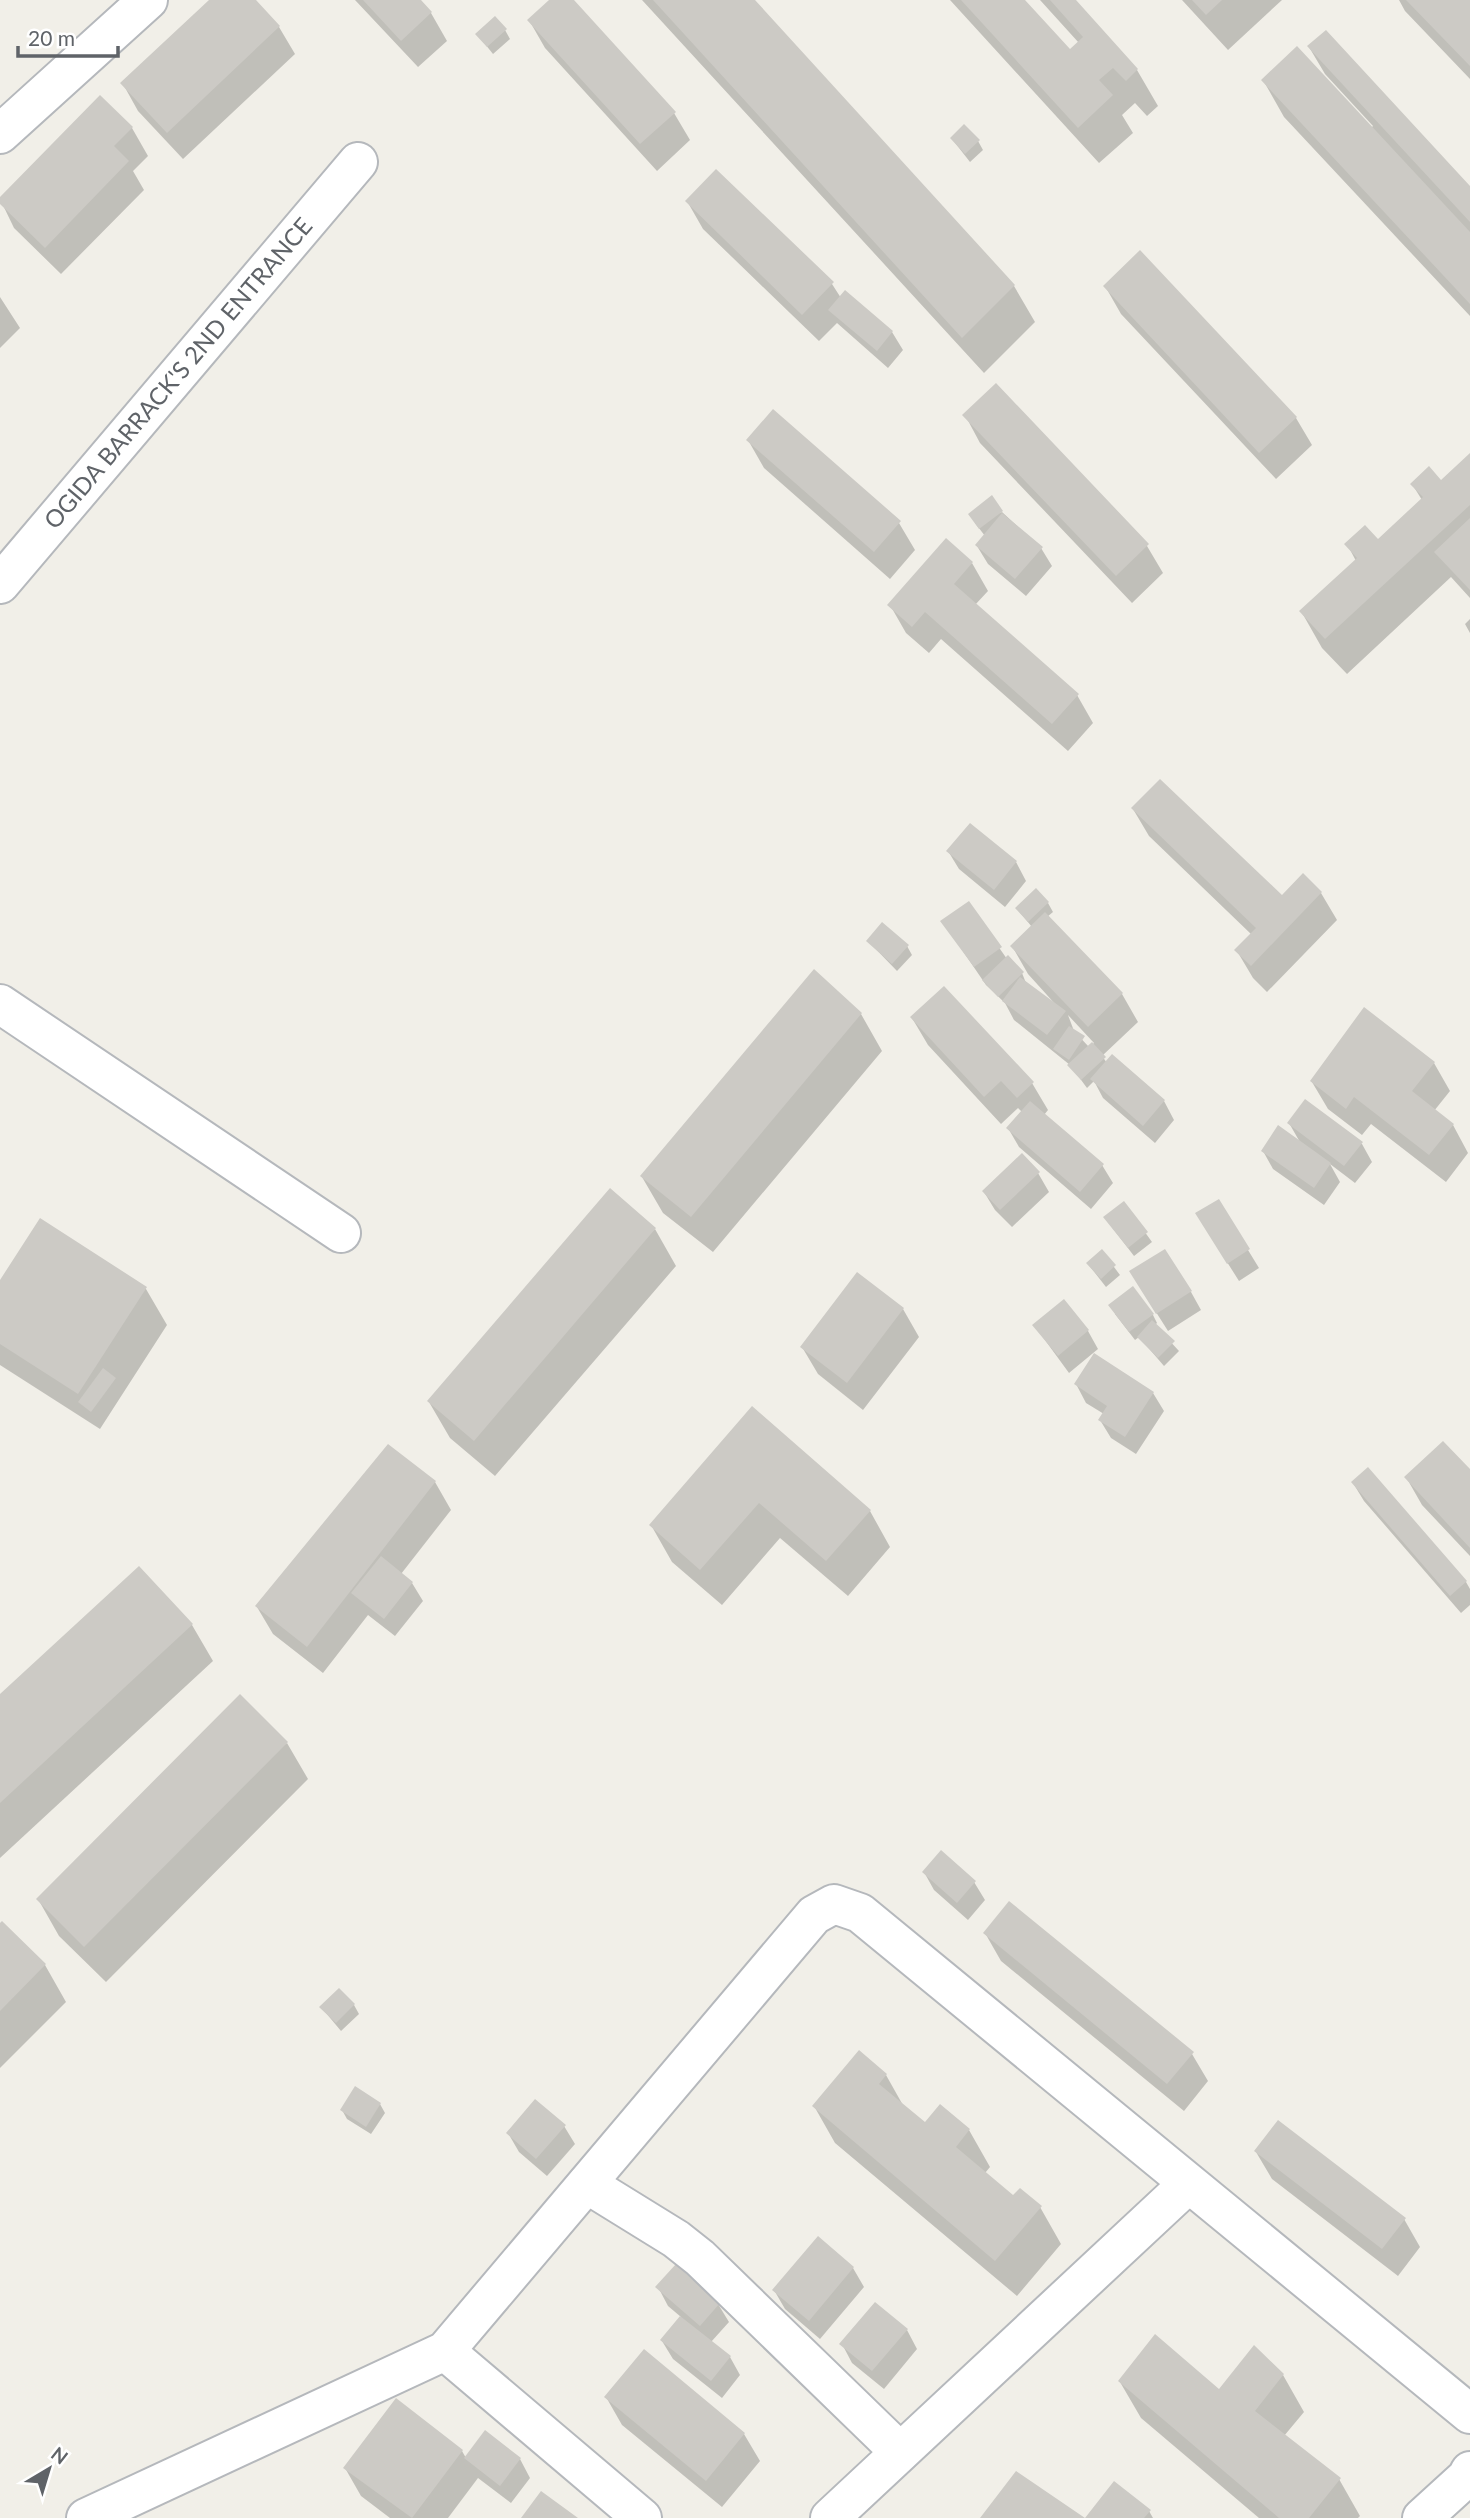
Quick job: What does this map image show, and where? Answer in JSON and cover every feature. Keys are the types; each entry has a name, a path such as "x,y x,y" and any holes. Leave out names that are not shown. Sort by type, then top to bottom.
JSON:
{"street":[{"path":"0,134 148,0"},
{"name":"OGIDA BARRACK'S 2ND ENTRANCE","path":"0,584 358,162"},
{"path":"0,1004 341,1233"},
{"path":"86,2518 445,2351 814,1915 834,1904 860,1913 1187,2185 1470,2414"},
{"path":"587,2184 676,2239 700,2258 900,2452"},
{"path":"830,2518 1187,2185"},
{"path":"445,2351 642,2518"},
{"path":"1422,2518 1467,2477 1470,2470"}],"building":[{"path":"209,0 256,0 280,26 167,133 120,83"},
{"path":"363,0 421,0 432,12 401,41"},
{"path":"549,0 574,0 676,112 640,144 527,20"},
{"path":"653,0 755,0 1015,285 962,338"},
{"path":"961,0 1025,0 1070,49 1083,37 1050,0 1076,0 1138,69 1126,81 1113,68 1099,80 1113,95 1078,128"},
{"path":"1192,0 1222,0 1206,15"},
{"path":"1406,0 1470,0 1470,66"},
{"path":"495,16 507,29 487,47 475,34"},
{"path":"1326,30 1470,186 1470,222 1307,46"},
{"path":"1297,46 1470,232 1470,304 1261,80"},
{"path":"100,95 133,127 114,146 129,161 45,248 0,204 0,197"},
{"path":"964,124 980,140 965,154 950,138"},
{"path":"716,169 834,282 802,315 685,201"},
{"path":"1140,250 1297,417 1259,453 1103,286"},
{"path":"845,290 893,331 877,351 828,310"},
{"path":"996,383 1149,544 1116,576 962,415"},
{"path":"773,409 901,521 874,552 746,440"},
{"path":"1470,453 1470,505 1325,639 1299,611 1357,558 1344,544 1365,525 1378,539 1423,497 1410,484 1429,466 1441,480"},
{"path":"992,495 1003,511 979,529 968,514"},
{"path":"1002,513 1043,547 1015,579 975,545"},
{"path":"1470,518 1470,590 1434,552"},
{"path":"946,538 973,562 954,584 1079,694 1052,724 925,612 912,627 887,605"},
{"path":"1160,779 1282,895 1303,873 1322,892 1251,966 1234,950 1256,928 1131,808"},
{"path":"970,823 1017,861 994,890 946,851"},
{"path":"1036,888 1049,902 1028,922 1015,908"},
{"path":"969,901 1002,947 974,967 940,921"},
{"path":"1045,912 1123,993 1088,1027 1010,946"},
{"path":"882,922 909,945 892,964 866,941"},
{"path":"1008,955 1024,972 998,997 982,980"},
{"path":"814,969 862,1013 691,1217 640,1176"},
{"path":"1020,977 1066,1011 1047,1035 1002,1001"},
{"path":"944,986 1034,1082 1017,1098 1001,1081 984,1097 910,1017"},
{"path":"1364,1007 1435,1062 1412,1091 1454,1124 1429,1155 1354,1097 1346,1109 1310,1081"},
{"path":"1069,1026 1085,1036 1069,1060 1053,1049"},
{"path":"1092,1042 1106,1057 1081,1080 1067,1065"},
{"path":"1112,1054 1165,1100 1143,1126 1090,1079"},
{"path":"1305,1099 1363,1142 1344,1166 1287,1123"},
{"path":"1030,1101 1104,1164 1080,1192 1006,1128"},
{"path":"1278,1125 1331,1163 1314,1188 1261,1151"},
{"path":"1022,1153 1040,1172 1000,1210 982,1191"},
{"path":"610,1188 656,1228 474,1441 427,1401"},
{"path":"1219,1199 1250,1249 1227,1264 1195,1213"},
{"path":"1124,1201 1148,1232 1128,1248 1103,1217"},
{"path":"40,1218 147,1287 78,1394 0,1344 0,1280"},
{"path":"1102,1249 1116,1265 1101,1279 1086,1263"},
{"path":"1165,1249 1192,1291 1156,1314 1129,1271"},
{"path":"857,1272 904,1308 847,1383 800,1347"},
{"path":"1133,1286 1154,1314 1129,1332 1108,1305"},
{"path":"1064,1299 1089,1330 1058,1356 1032,1325"},
{"path":"1152,1320 1175,1341 1158,1358 1137,1337"},
{"path":"1094,1353 1154,1392 1125,1437 1098,1420 1107,1406 1074,1384"},
{"path":"103,1368 116,1378 91,1412 78,1402"},
{"path":"752,1406 871,1510 826,1561 759,1503 700,1570 649,1525"},
{"path":"1443,1441 1470,1469 1470,1548 1404,1477"},
{"path":"388,1444 436,1481 307,1647 255,1606"},
{"path":"1368,1467 1467,1581 1450,1596 1351,1482"},
{"path":"381,1556 413,1582 384,1619 351,1593"},
{"path":"139,1566 193,1624 0,1803 0,1694"},
{"path":"240,1694 288,1742 84,1947 36,1899"},
{"path":"941,1850 976,1881 957,1903 922,1872"},
{"path":"1009,1901 1194,2052 1167,2084 983,1933"},
{"path":"2,1921 46,1964 0,2011 0,1923"},
{"path":"339,1988 355,2004 336,2023 319,2007"},
{"path":"859,2050 887,2074 879,2084 925,2122 940,2104 970,2129 956,2147 1013,2195 1020,2188 1042,2206 995,2261 812,2106"},
{"path":"355,2086 381,2103 366,2127 340,2110"},
{"path":"535,2099 566,2125 536,2159 506,2133"},
{"path":"1278,2120 1406,2218 1382,2249 1254,2151"},
{"path":"818,2236 854,2267 809,2321 772,2290"},
{"path":"676,2264 720,2303 700,2326 655,2287"},
{"path":"875,2302 908,2329 872,2371 839,2344"},
{"path":"680,2316 731,2356 711,2381 660,2340"},
{"path":"1155,2334 1219,2389 1254,2345 1284,2374 1255,2411 1341,2478 1309,2518 1279,2518 1118,2381"},
{"path":"644,2349 745,2433 706,2481 604,2397"},
{"path":"396,2398 463,2450 412,2518 343,2468"},
{"path":"485,2430 521,2458 500,2486 464,2458"},
{"path":"1016,2471 1085,2518 980,2518"},
{"path":"1114,2481 1151,2510 1144,2518 1085,2518"},
{"path":"541,2491 578,2518 521,2518"}]}
